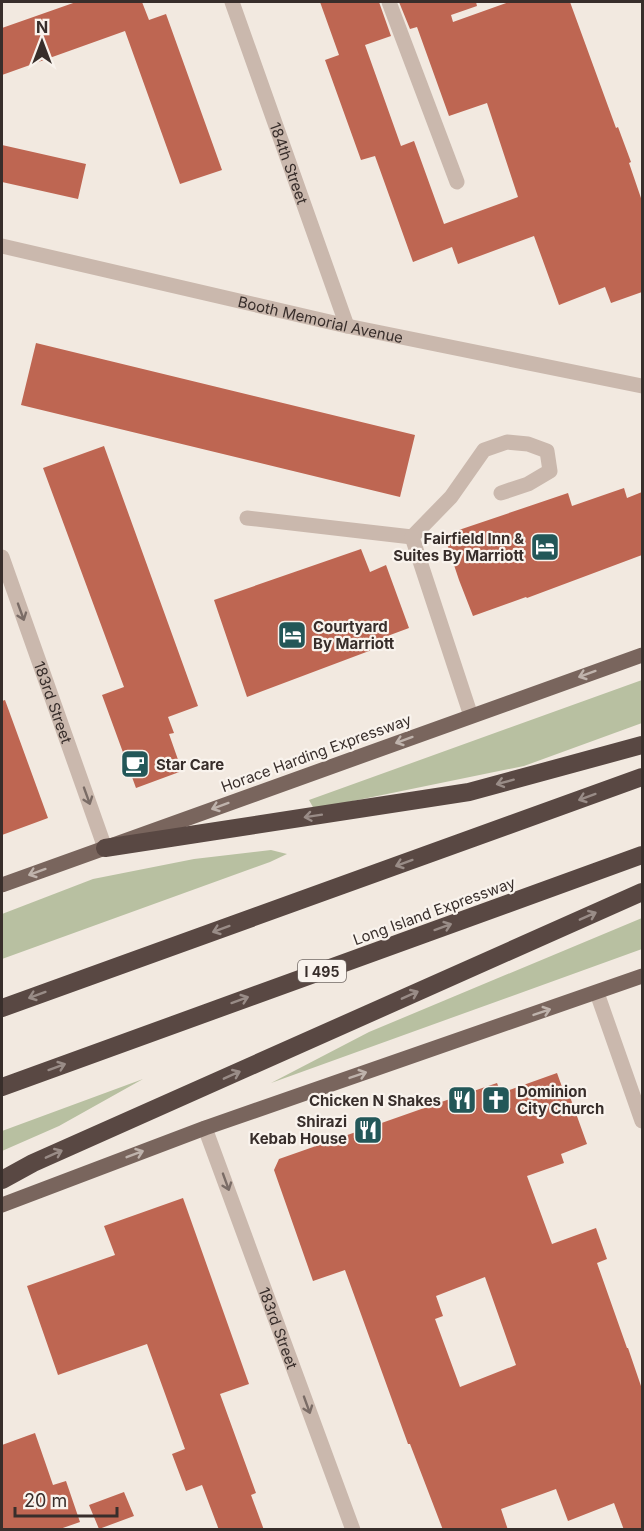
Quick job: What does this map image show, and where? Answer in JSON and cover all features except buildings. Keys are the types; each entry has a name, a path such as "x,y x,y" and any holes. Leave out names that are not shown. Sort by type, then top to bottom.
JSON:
{"highway":[{"path":"105,848 470,792 642,745"},
{"path":"2,1008 642,777"},
{"name":"Long Island Expressway","path":"2,1087 642,855"},
{"path":"2,1180 44,1158 642,892"}],"main road":[{"name":"Horace Harding Expressway","path":"2,885 642,655"},
{"path":"2,1205 205,1128 642,976"}],"street":[{"name":"184th Street","path":"232,2 346,326"},
{"path":"389,2 457,182"},
{"name":"Booth Memorial Avenue","path":"2,246 346,326 642,386"},
{"path":"412,537 451,497 484,450 507,442 528,444 547,451 550,471 528,484 501,493"},
{"path":"247,518 412,537"},
{"path":"412,537 471,716"},
{"name":"183rd Street","path":"2,557 105,848"},
{"path":"597,993 642,1121"},
{"name":"183rd Street","path":"205,1128 352,1530"}],"green space":[{"path":"642,680 642,723 524,766 314,809 309,800"},
{"path":"271,850 287,854 2,959 2,914 93,879 194,859"},
{"path":"642,918 642,949 271,1083 369,1032"},
{"path":"143,1079 59,1126 2,1151 2,1131"}],"place":[{"name":"Fairfield Inn & Suites By Marriott","path":"545,547"},
{"name":"Courtyard By Marriott","path":"292,635"},
{"name":"Star Care","path":"135,764"},
{"name":"Chicken N Shakes","path":"462,1100"},
{"name":"Dominion City Church","path":"496,1100"},
{"name":"Shirazi Kebab House","path":"368,1130"}]}
